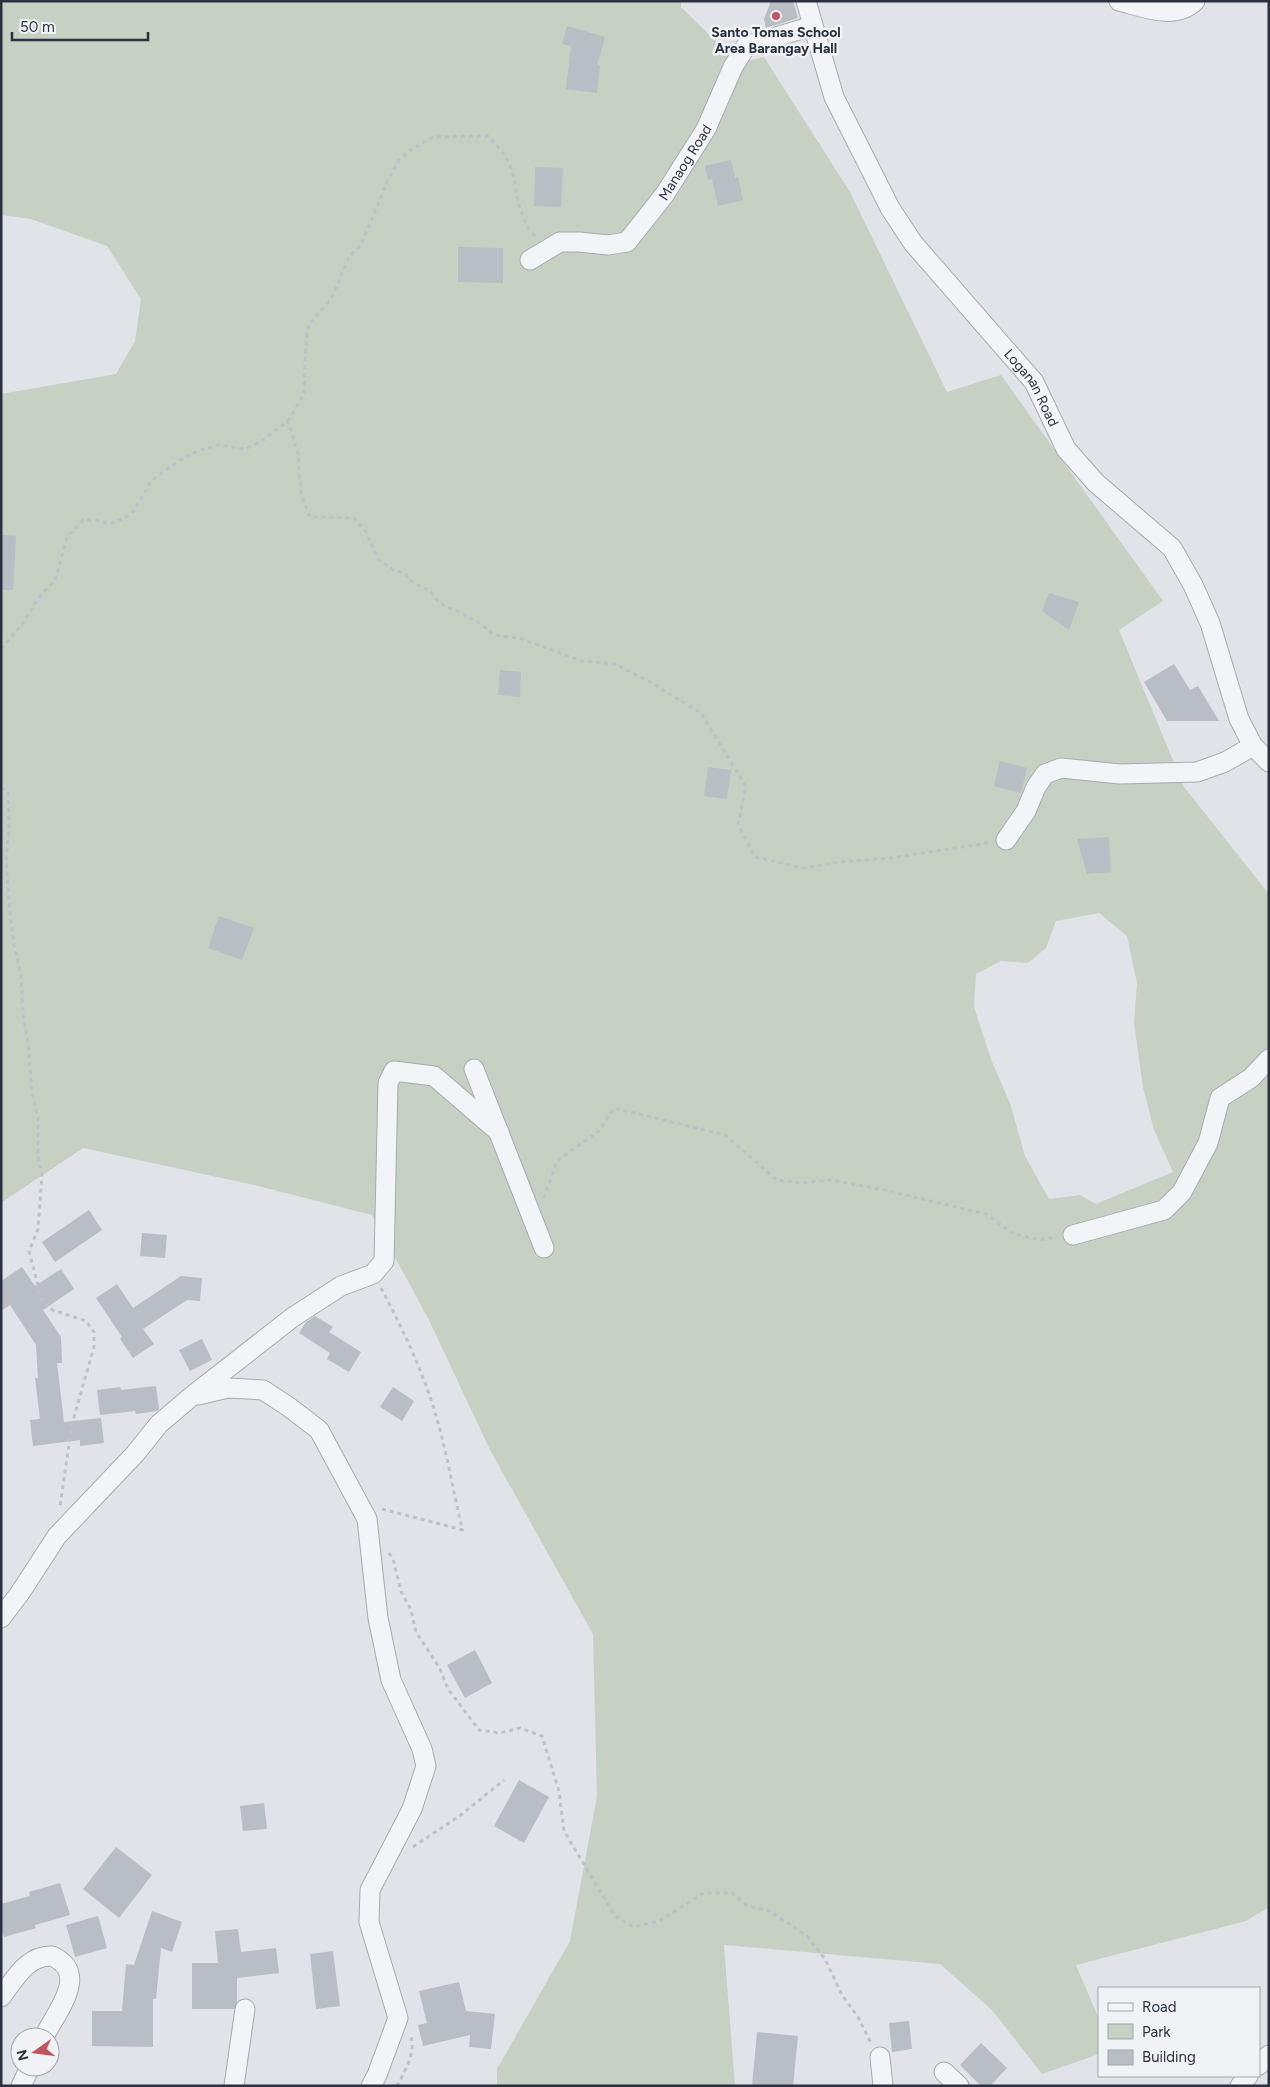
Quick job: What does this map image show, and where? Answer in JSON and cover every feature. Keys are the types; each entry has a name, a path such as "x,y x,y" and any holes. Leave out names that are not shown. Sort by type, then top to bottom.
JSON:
{"street":[{"name":"Loganan Road","path":"806,1 834,97 890,208 914,243 1034,382 1066,449 1096,483 1172,548 1194,585 1210,623 1239,718 1253,746 1269,762"},
{"path":"1119,1 1169,12 1190,7 1195,1"},
{"name":"Manaog Road","path":"530,260 560,242 608,245 627,242 665,194 706,129 733,66 746,46 812,26"},
{"path":"1006,840 1026,811 1036,787 1045,774 1061,768 1120,774 1197,772 1224,762 1253,746"},
{"path":"1073,1235 1164,1210 1182,1192 1208,1143 1220,1098 1251,1078 1269,1059"},
{"path":"474,1069 544,1248"},
{"path":"1,1618 20,1593 57,1536 135,1454 159,1424 293,1317 341,1286 373,1274 384,1261 388,1083 394,1071 434,1076 499,1132"},
{"path":"192,1396 228,1388 263,1390 289,1406 319,1430 367,1519 378,1618 391,1680 422,1749 426,1766 412,1809 370,1890 369,1922 398,2018 377,2075 371,2086"},
{"path":"1,1997 24,1968 33,1960 52,1956 62,1962 69,1972 68,1992 49,2027"},
{"path":"234,2086 245,2009"},
{"path":"880,2058 883,2086"},
{"path":"944,2072 959,2086"}],"path":[{"path":"1,649 23,623 37,600 55,580 67,537 83,520 96,520 110,524 123,519 134,511 151,481 183,458 200,450 220,445 245,449 262,441 288,421 304,394 306,343 310,324 331,299 349,257 362,245 389,178 399,160 412,149 433,137 489,136 504,154 510,166 522,214 529,231 549,249"},
{"path":"288,421 298,454 300,494 310,517 354,518 366,532 378,559 394,570 405,573 413,583 429,590 446,607 474,620 494,635 519,638 582,661 615,664 650,682 701,713 727,752 746,787 738,824 755,857 803,868 840,862 890,858 1006,840"},
{"path":"1,788 8,792 9,828 6,859 9,904 14,945 21,975 23,1016 28,1042 32,1093 38,1118 38,1157 42,1175 38,1229 29,1251 41,1297 47,1308 86,1321 94,1332 94,1347 72,1424 61,1490 57,1536"},
{"path":"535,1226 556,1161 599,1132 614,1108 725,1135 777,1180 802,1183 831,1180 884,1190 986,1214 1014,1234 1040,1240 1073,1235"},
{"path":"359,1502 463,1531 454,1498 440,1429 419,1368 404,1330 373,1274"},
{"path":"388,1551 393,1559 400,1591 411,1610 416,1632 439,1667 448,1689 479,1730 500,1733 520,1728 542,1736 559,1791 564,1831 615,1916 633,1928 659,1921 704,1893 732,1894 747,1906 770,1911 808,1936 825,1959 842,1995 858,2017 880,2058"},
{"path":"386,1861 409,1850 462,1814 504,1780"}],"green space":[{"path":"1,1 681,1 681,7 738,63 764,57 850,192 947,392 1001,375 1163,601 1119,630 1184,787 1269,894 1269,1907 1246,1921 1076,1965 1098,2017 1098,2054 1042,2074 992,2010 940,1964 724,1945 735,2086 497,2086 497,2069 570,1941 597,1796 593,1634 490,1450 429,1320 372,1215 254,1185 83,1148 1,1203 1,394 116,374 135,341 141,299 107,246 31,219 1,215","holes":["1099,913 1127,936 1137,983 1134,1023 1143,1087 1154,1130 1173,1172 1096,1204 1080,1195 1049,1199 1025,1156 1010,1103 992,1062 974,1007 976,974 1001,961 1028,963 1046,948 1056,921"]}],"building":[{"path":"771,1 793,1 798,18 766,28 764,19"},
{"path":"567,26 605,37 597,65 600,66 597,93 566,89 571,46 562,44"},
{"path":"731,160 735,178 738,177 743,200 718,206 712,179 708,180 705,166"},
{"path":"535,167 563,168 561,207 534,206"},
{"path":"458,247 503,248 503,283 458,282"},
{"path":"1,535 16,536 13,590 1,590"},
{"path":"1049,593 1079,602 1069,630 1042,611"},
{"path":"1174,664 1190,690 1198,686 1219,721 1167,721 1144,682"},
{"path":"500,670 521,672 520,697 498,695"},
{"path":"1000,761 1027,768 1021,793 994,786"},
{"path":"708,767 731,770 727,799 704,796"},
{"path":"1109,837 1111,872 1087,874 1077,839"},
{"path":"219,916 254,928 242,960 208,948"},
{"path":"89,1210 102,1230 55,1262 42,1242"},
{"path":"142,1233 167,1235 165,1258 140,1256"},
{"path":"22,1267 35,1286 61,1269 74,1289 43,1310 61,1337 62,1363 57,1363 64,1422 101,1418 104,1443 80,1446 80,1440 33,1446 30,1420 40,1419 35,1378 38,1378 36,1345 10,1305 1,1311 1,1281"},
{"path":"181,1276 202,1278 200,1301 187,1300 143,1329 154,1344 133,1358 120,1339 122,1337 96,1298 117,1284 133,1308"},
{"path":"315,1316 333,1327 329,1332 361,1352 349,1372 327,1359 330,1353 299,1333 306,1322"},
{"path":"202,1339 212,1360 190,1371 179,1350"},
{"path":"156,1386 159,1409 157,1411 136,1414 135,1411 100,1415 97,1390 120,1387 121,1390"},
{"path":"393,1387 414,1401 402,1421 380,1407"},
{"path":"475,1650 492,1683 465,1698 447,1665"},
{"path":"519,1780 549,1797 524,1843 494,1826"},
{"path":"264,1803 267,1829 243,1831 240,1806"},
{"path":"116,1847 152,1875 119,1918 83,1889"},
{"path":"60,1883 70,1915 35,1925 36,1928 4,1937 1,1927 1,1904 30,1896 29,1892"},
{"path":"152,1911 182,1922 172,1952 161,1948 156,1999 153,1999 153,2047 92,2046 92,2011 122,2011 126,1964 134,1965"},
{"path":"98,1916 107,1948 75,1957 66,1925"},
{"path":"238,1929 241,1952 276,1948 279,1973 237,1978 237,2001 234,2009 192,2009 192,1963 218,1963 215,1931"},
{"path":"333,1951 340,2006 316,2009 310,1954"},
{"path":"459,1982 466,2011 495,2014 491,2049 469,2047 470,2035 423,2046 418,2025 427,2023 419,1991"},
{"path":"909,2021 912,2049 892,2052 889,2023"},
{"path":"757,2032 798,2036 793,2086 752,2086"},
{"path":"981,2043 1007,2068 990,2086 981,2086 960,2065"}],"place":[{"name":"Santo Tomas School Area Barangay Hall","path":"776,16"}]}
